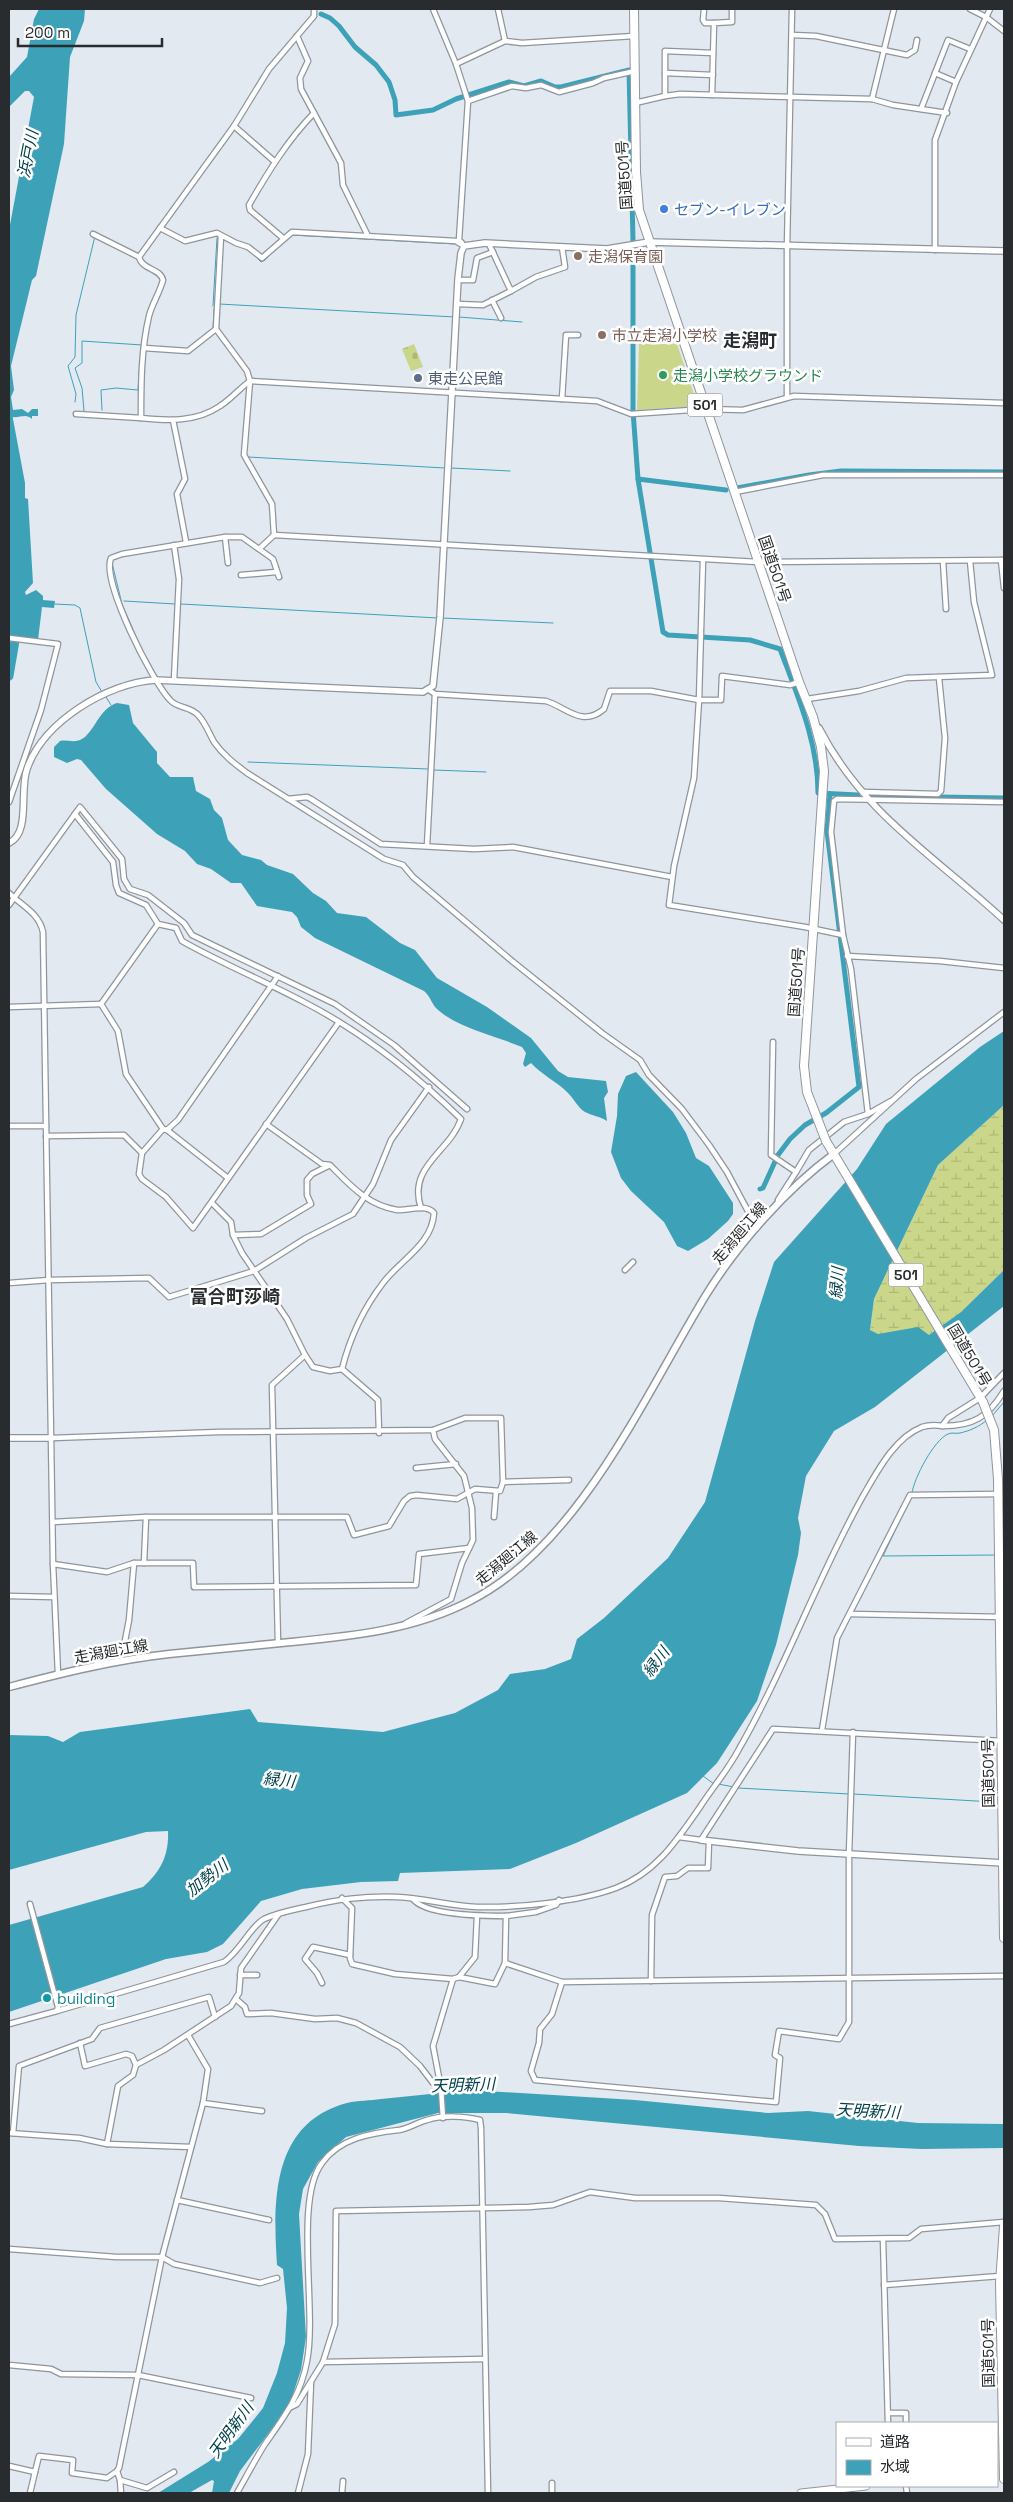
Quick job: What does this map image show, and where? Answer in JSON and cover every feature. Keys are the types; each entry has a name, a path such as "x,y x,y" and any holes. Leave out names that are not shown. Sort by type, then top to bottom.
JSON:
{"highway":[{"name":"国道501号","path":"634,9 631,72 635,103 639,210 735,492 795,683 807,699 821,747 823,794 804,1066 807,1092 826,1141 980,1398 994,1430 998,1479 1002,1494 1004,1938"},
{"name":"国道501号","path":"1004,2224 1000,2276 1001,2464 1004,2479"}],"main road":[{"name":"走潟廻江線","path":"9,1687 58,1674 165,1654 354,1635 399,1627 433,1617 482,1595 524,1564 554,1534 596,1480 708,1293 757,1228 817,1167 835,1156"},
{"path":"801,2493 857,2487"}],"street":[{"path":"139,257 234,126 269,69 314,16 314,9"},
{"path":"433,9 456,64 466,97 458,240 464,246"},
{"path":"498,9 505,42"},
{"path":"704,9 703,20 705,23 732,22 732,9"},
{"path":"787,397 787,247 792,9"},
{"path":"872,99 894,9"},
{"path":"970,9 986,16 1004,31"},
{"path":"935,250 935,140 947,113 956,82 990,9"},
{"path":"712,95 714,23"},
{"path":"792,35 816,36 842,43 883,50 889,53 912,54 917,40"},
{"path":"297,36 308,60 299,84 341,163 343,185 368,236"},
{"path":"456,64 505,42 522,43 634,36"},
{"path":"921,109 948,40 970,49"},
{"path":"665,96 666,51 713,53"},
{"path":"466,97 512,86 526,88 540,85 559,92 631,72"},
{"path":"665,72 713,75"},
{"path":"935,74 956,82"},
{"path":"635,103 665,96 791,96 872,99 893,106 947,113"},
{"path":"283,238 249,208 274,161 294,134 314,113"},
{"path":"234,126 274,161"},
{"path":"160,228 185,242 213,233 248,247 262,258 267,256 283,238 292,232 456,242 464,246 474,243 607,249 649,242 787,247 1004,251"},
{"path":"93,234 139,257 142,264 160,274 163,280 149,315 144,348 141,418"},
{"path":"221,236 216,329 247,371 250,382 244,455 272,504 274,535"},
{"path":"488,244 512,291"},
{"path":"427,846 432,692 435,680 440,619 458,280 460,258 464,246"},
{"path":"457,304 483,304 512,291 536,277 565,267 562,247"},
{"path":"458,280 474,280 477,258 492,252"},
{"path":"492,300 501,318"},
{"path":"144,348 188,351 216,329"},
{"path":"562,399 566,335 578,335"},
{"path":"76,414 173,420 197,417 209,412 250,382 597,401 634,414 755,408 787,397 812,396 1004,402"},
{"path":"173,420 185,478 176,494 186,542"},
{"path":"735,492 823,475 1004,475"},
{"path":"259,549 274,535 758,562 1003,560 1004,588"},
{"path":"226,537 228,563"},
{"path":"279,577 273,559 242,537 186,542 122,554 110,560 120,608 132,637 155,680 171,701 178,705 192,708 213,740 231,760 288,799 384,859 403,865 413,877 512,961 602,1033 640,1060 649,1075 682,1109 709,1145 727,1172 757,1228"},
{"path":"174,545 179,579 174,680"},
{"path":"703,560 702,636 694,778 672,877 669,905 805,927 840,935"},
{"path":"944,561 946,609"},
{"path":"807,699 859,691 906,678 992,675 974,602 970,561"},
{"path":"241,575 276,572"},
{"path":"9,638 58,644 38,718 9,802"},
{"path":"9,843 18,837 22,829 24,779 35,750 54,728 110,690 129,683 174,680 432,692 546,701 554,703 572,716 599,714 604,709 610,691 652,691 699,700 720,700 722,676 795,683"},
{"path":"863,792 938,794 941,791 945,738 939,678"},
{"path":"813,718 829,748 867,799 893,826 970,888 1004,920"},
{"path":"868,1114 851,969 840,935 830,827 834,801 838,798 1004,802"},
{"path":"288,799 311,799 377,842 474,849 513,847 672,877"},
{"path":"9,905 80,807 122,859 124,879 130,889 148,895 184,923 192,935 335,1004 418,1064 467,1109"},
{"path":"75,814 113,862 117,890 123,896 146,905 158,924 176,928 182,941 272,985 339,1022 397,1061 429,1087 461,1119 452,1136 424,1168 417,1198 421,1208"},
{"path":"9,893 36,915 41,922 43,932 53,1564 58,1674"},
{"path":"102,1004 158,924"},
{"path":"847,956 940,961 1004,968"},
{"path":"278,976 178,1120 142,1153 139,1169 142,1179 166,1197 193,1228 339,1022"},
{"path":"9,1007 102,1004"},
{"path":"102,1004 118,1031 126,1074 165,1130 228,1178"},
{"path":"768,1217 809,1150 844,1122 868,1114 891,1101 1004,1012"},
{"path":"773,1042 771,1155 796,1172"},
{"path":"9,1283 49,1280 149,1278 168,1297 254,1271 306,1238 353,1214 373,1184 391,1140 429,1087"},
{"path":"835,1156 882,1112 891,1101"},
{"path":"266,1124 322,1164 330,1165 363,1197 382,1206 397,1210 421,1208 431,1210 434,1213 430,1232 424,1243 384,1281 370,1302 350,1340 342,1369"},
{"path":"9,1126 46,1126"},
{"path":"46,1136 124,1135 142,1153"},
{"path":"233,1236 261,1234 311,1204 307,1195 307,1180 320,1169 330,1165"},
{"path":"212,1203 231,1222 233,1236 287,1320 313,1367 330,1371 342,1369"},
{"path":"625,1270 633,1262"},
{"path":"278,1643 272,1385 305,1355"},
{"path":"342,1369 378,1400 379,1432"},
{"path":"942,1426 948,1418 980,1398 1004,1373"},
{"path":"9,2024 224,1962 242,1946 256,1926 264,1919 283,1912 342,1898 413,1899 473,1907 501,1907 604,1892 634,1880 652,1867 679,1838 720,1780 753,1725 836,1547 878,1471 898,1444 910,1433 926,1426 967,1425 977,1421 997,1403 1004,1391"},
{"path":"9,1438 433,1430 465,1418 501,1418 503,1482 500,1491 475,1489 468,1491 457,1500 417,1495 410,1496 404,1501 389,1526 354,1535 347,1517 146,1517 53,1522"},
{"path":"399,1627 451,1599 462,1563 473,1540 474,1530 464,1476 435,1439 433,1430"},
{"path":"416,1468 456,1464"},
{"path":"503,1482 569,1480"},
{"path":"494,1517 496,1492"},
{"path":"822,1730 838,1638 910,1495 1002,1494"},
{"path":"144,1563 146,1517"},
{"path":"53,1564 107,1572 134,1563 193,1563 194,1587 416,1585 419,1554 469,1548"},
{"path":"88,1668 123,1651 129,1620 134,1563"},
{"path":"9,1596 54,1596"},
{"path":"850,1614 1002,1617"},
{"path":"701,1840 773,1730 822,1730 1003,1741"},
{"path":"562,1982 552,2014 540,2029 539,2043 531,2071 535,2080 776,2102 780,2058 775,2056 780,2031 839,2039 849,2022 849,1854 853,1732"},
{"path":"679,1838 798,1851 1004,1863"},
{"path":"651,1981 652,1915 665,1877 677,1876 688,1868 708,1868 709,1841"},
{"path":"342,1898 352,1908 350,1955 352,1964 395,1974 459,1977 495,1984 505,1963 506,1916"},
{"path":"413,1899 416,1903 442,1912 476,1916 506,1916 536,1912 556,1905 559,1900"},
{"path":"30,1904 58,2009"},
{"path":"136,2065 188,2035 237,2000 242,1974 241,1968 278,1915"},
{"path":"459,1977 475,1958 476,1916"},
{"path":"322,1983 318,1973 306,1959 313,1947 350,1955"},
{"path":"505,1963 562,1982 1004,1976"},
{"path":"242,1974 257,1975"},
{"path":"443,2118 441,2111 441,2086 433,2046 453,1978"},
{"path":"191,2147 107,2144 79,2138 11,2133 19,2066 92,2039 100,2028 209,1997 215,2017"},
{"path":"237,2000 245,2007 247,2014 271,2013 314,2019 337,2018 356,2023 400,2047 420,2066 433,2083 441,2086"},
{"path":"30,2493 39,2456 73,2460 72,2473 107,2478 117,2472 119,2468 162,2257 203,2103 208,2069 188,2035"},
{"path":"80,2043 85,2066 126,2054 132,2056 136,2065 134,2075 118,2086 112,2105 107,2144"},
{"path":"203,2103 262,2111"},
{"path":"237,2493 264,2446 291,2407 303,2377 310,2338 308,2236 311,2192 316,2172 328,2156 344,2143 362,2136 403,2129 428,2119 470,2117 480,2120 488,2493"},
{"path":"291,2407 297,2404 323,2362 335,2324 336,2211 553,2205 590,2192 635,2198 719,2198 816,2205 825,2214 835,2239 909,2238 921,2229 1004,2224"},
{"path":"177,2200 269,2220"},
{"path":"883,2239 888,2422"},
{"path":"9,2249 162,2257 174,2264 260,2283 277,2278"},
{"path":"884,2285 1000,2276"},
{"path":"323,2362 484,2359"},
{"path":"9,2365 51,2369 61,2374 138,2375 251,2398"},
{"path":"298,2493 308,2454 311,2381"},
{"path":"888,2413 906,2413 906,2422"},
{"path":"9,2466 35,2472"},
{"path":"117,2472 121,2493"},
{"path":"120,2480 147,2488 174,2472"},
{"path":"342,2493 343,2481"},
{"path":"552,2483 552,2493"}],"green space":[{"path":"414,344 423,367 411,371 402,349"},
{"name":"走潟小学校グラウンド","path":"639,344 677,344 698,406 637,410"},
{"path":"1004,1105 1004,1270 961,1312 929,1335 878,1334 870,1331 874,1299 938,1165"}],"water":[{"path":"39,9 85,9 84,21 70,57 64,144 36,276 32,280 11,366 14,390 11,397 13,410 22,409 28,413 32,409 38,409 38,416 32,416 32,419 25,416 13,417 13,419 25,483 25,498 28,499 33,583 25,592 26,595 36,590 43,596 43,600 55,601 54,608 42,607 38,640 9,637 9,230 34,97 29,91 25,91 9,107 9,77 27,57 34,19"},
{"path":"117,703 129,705 133,723 157,752 157,763 170,777 193,777 196,791 210,799 214,810 222,818 228,840 242,855 261,860 267,865 293,874 313,893 326,901 337,913 366,917 400,943 415,950 437,978 487,1007 531,1038 558,1071 568,1077 606,1081 608,1092 604,1098 607,1121 582,1110 563,1088 531,1063 525,1067 523,1064 526,1053 522,1047 464,1026 453,1020 435,1007 424,991 315,938 301,927 297,917 292,912 257,906 241,883 231,883 211,869 197,864 185,851 157,834 106,789 81,760 77,759 67,763 54,757 54,747 60,741 82,739 90,732 107,709"},
{"path":"1004,1031 1004,1105 938,1165 874,1299 870,1330 878,1334 918,1327 929,1335 961,1312 1004,1270 1004,1306 875,1407 834,1431 806,1476 798,1518 801,1533 798,1555 776,1645 757,1701 717,1763 687,1793 576,1843 510,1869 400,1873 398,1881 361,1882 302,1889 261,1901 223,1944 207,1952 166,1959 9,2012 9,1925 143,1887 155,1875 163,1862 167,1848 168,1831 146,1832 9,1870 9,1735 48,1736 63,1742 80,1732 250,1709 258,1722 383,1732 455,1713 498,1690 510,1674 545,1669 571,1659 577,1639 604,1618 668,1558 705,1502 755,1321 774,1262 857,1169 886,1124 980,1047"},
{"path":"636,1072 673,1112 686,1133 696,1158 709,1166 733,1203 733,1214 728,1221 708,1239 688,1251 677,1246 664,1222 631,1191 621,1178 611,1152 617,1116 618,1094 626,1076"},
{"path":"469,2090 635,2100 768,2113 808,2111 918,2123 1004,2124 1004,2148 921,2149 859,2146 506,2113 438,2113 346,2137 318,2162 303,2189 299,2214 306,2337 301,2370 289,2406 240,2471 229,2493 212,2493 214,2481 212,2480 189,2493 158,2493 208,2462 238,2439 263,2408 277,2373 285,2343 287,2308 283,2269 277,2265 277,2191 282,2168 290,2146 303,2128 322,2113 355,2101"}],"waterway":[{"path":"321,14 330,18 339,26 355,47 376,65 389,82 395,100 396,115 433,110 456,99 509,82 524,86 541,81 555,87 561,87 629,70 633,241 633,411 638,479 663,632 668,635 750,640 780,649 811,738 815,756 818,793 858,795"},
{"path":"291,235 456,244"},
{"path":"75,402 76,394 68,366 75,357 76,315 95,236"},
{"path":"213,306 217,238"},
{"path":"224,240 239,246"},
{"path":"256,257 261,262 265,260 283,242"},
{"path":"219,304 455,317"},
{"path":"213,329 214,309"},
{"path":"459,317 522,322"},
{"path":"84,411 82,388 75,368 82,363 82,341 142,345"},
{"path":"102,410 101,390 116,388 138,390 140,360"},
{"path":"248,457 445,468"},
{"path":"451,468 510,471"},
{"path":"737,488 841,471 1004,472"},
{"path":"638,479 726,490"},
{"path":"112,563 122,604 138,641"},
{"path":"124,601 175,604"},
{"path":"54,604 75,605 80,608 96,682 102,692"},
{"path":"181,604 438,618"},
{"path":"442,618 553,623"},
{"name":"浜戸川","path":"9,676 17,629"},
{"path":"106,697 111,705"},
{"path":"248,762 428,769"},
{"path":"434,770 486,772"},
{"path":"760,1189 763,1188 778,1155 790,1139 805,1125 826,1113 859,1087 827,831 830,794"},
{"path":"872,796 1004,798"},
{"path":"992,1416 1004,1402"},
{"path":"912,1493 917,1478 931,1451 943,1438 949,1433 960,1433 970,1430 987,1420"},
{"path":"910,1499 883,1556 996,1555"},
{"path":"703,1776 714,1784"},
{"path":"718,1784 734,1787"},
{"path":"738,1788 849,1794"},
{"path":"853,1794 994,1802"}],"place":[{"name":"セブン-イレブン","path":"664,209"},
{"name":"走潟保育園","path":"578,256"},
{"name":"市立走潟小学校","path":"602,335"},
{"name":"走潟小学校グラウンド","path":"663,375"},
{"name":"東走公民館","path":"418,378"},
{"name":"building","path":"47,1998"}],"district":[{"name":"走潟町","path":"750,340"},
{"name":"富合町莎崎","path":"235,1296"}],"water label":[{"name":"緑川","path":"837,1283"},
{"name":"緑川","path":"656,1662"},
{"name":"緑川","path":"279,1780"},
{"name":"加勢川","path":"207,1878"},
{"name":"天明新川","path":"463,2085"},
{"name":"天明新川","path":"868,2111"},
{"name":"天明新川","path":"231,2430"}]}
